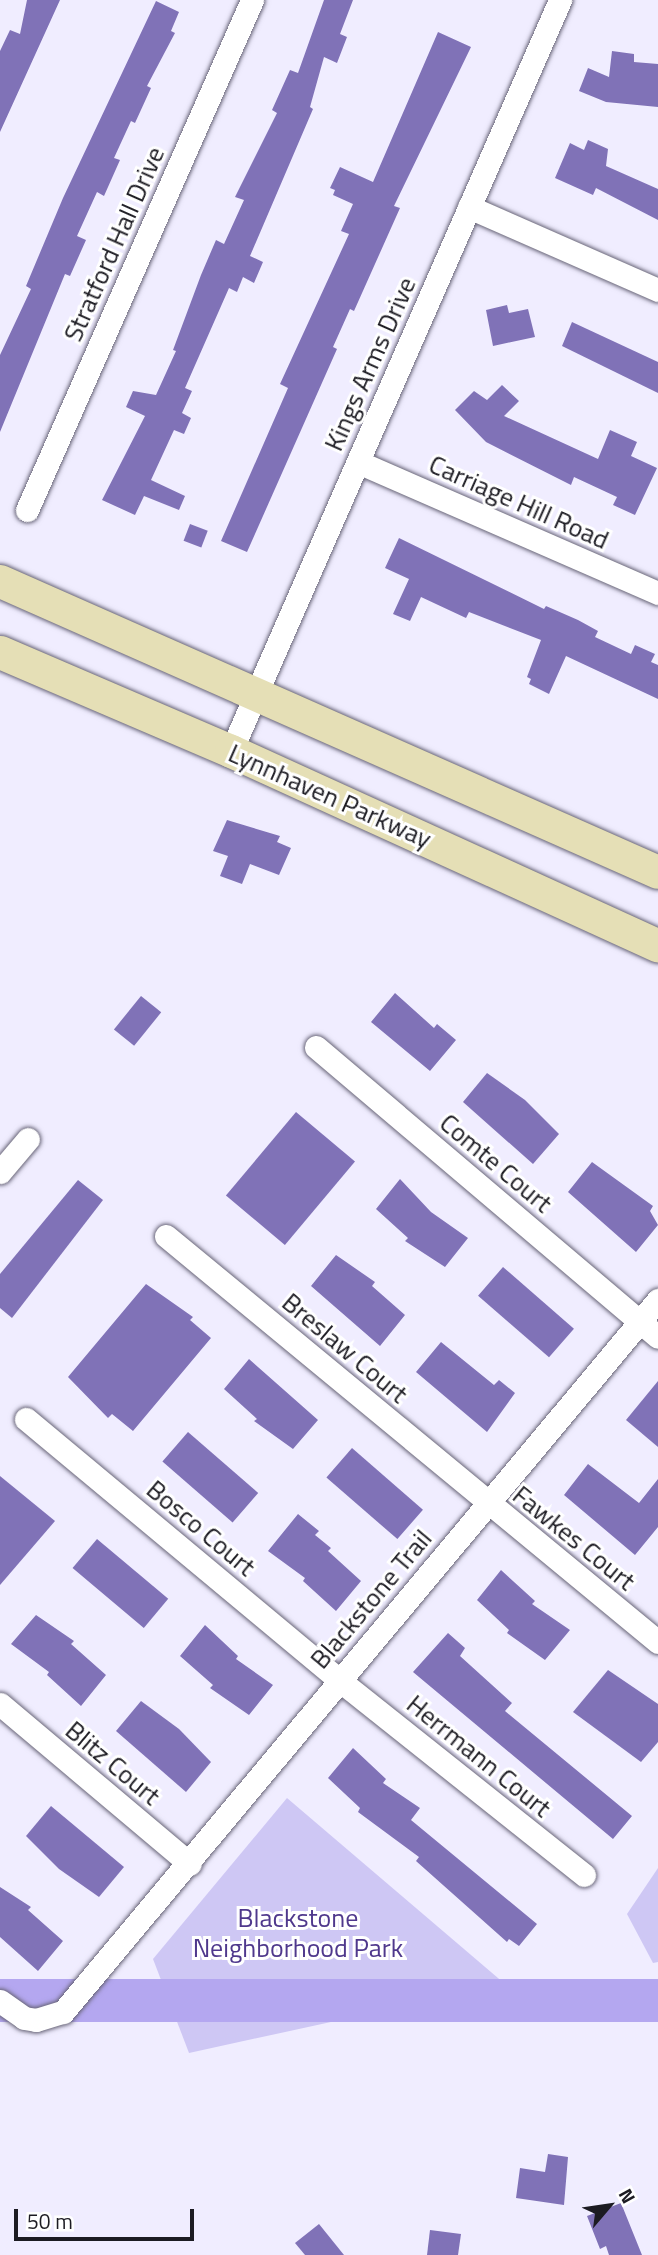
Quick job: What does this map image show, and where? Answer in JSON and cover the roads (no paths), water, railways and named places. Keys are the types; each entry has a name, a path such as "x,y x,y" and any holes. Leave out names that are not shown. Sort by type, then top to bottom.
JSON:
{"main road":[{"path":"0,581 658,872"},
{"name":"Lynnhaven Parkway","path":"0,652 231,751 658,946"}],"street":[{"name":"Stratford Hall Drive","path":"27,510 252,0"},
{"name":"Kings Arms Drive","path":"231,751 560,0"},
{"path":"469,207 658,290"},
{"name":"Carriage Hill Road","path":"358,462 658,593"},
{"name":"Comte Court","path":"316,1048 658,1337"},
{"path":"0,1172 28,1139"},
{"name":"Breslaw Court","path":"166,1236 488,1503"},
{"name":"Blackstone Trail","path":"0,2001 24,2018 36,2020 63,2012 130,1937 339,1680 658,1300"},
{"name":"Bosco Court","path":"26,1419 339,1680"},
{"name":"Fawkes Court","path":"488,1503 658,1642"},
{"name":"Herrmann Court","path":"339,1680 584,1875"},
{"name":"Blitz Court","path":"0,1704 190,1864"}],"park label":[{"name":"Blackstone Neighborhood Park","path":"298,1933"}]}
